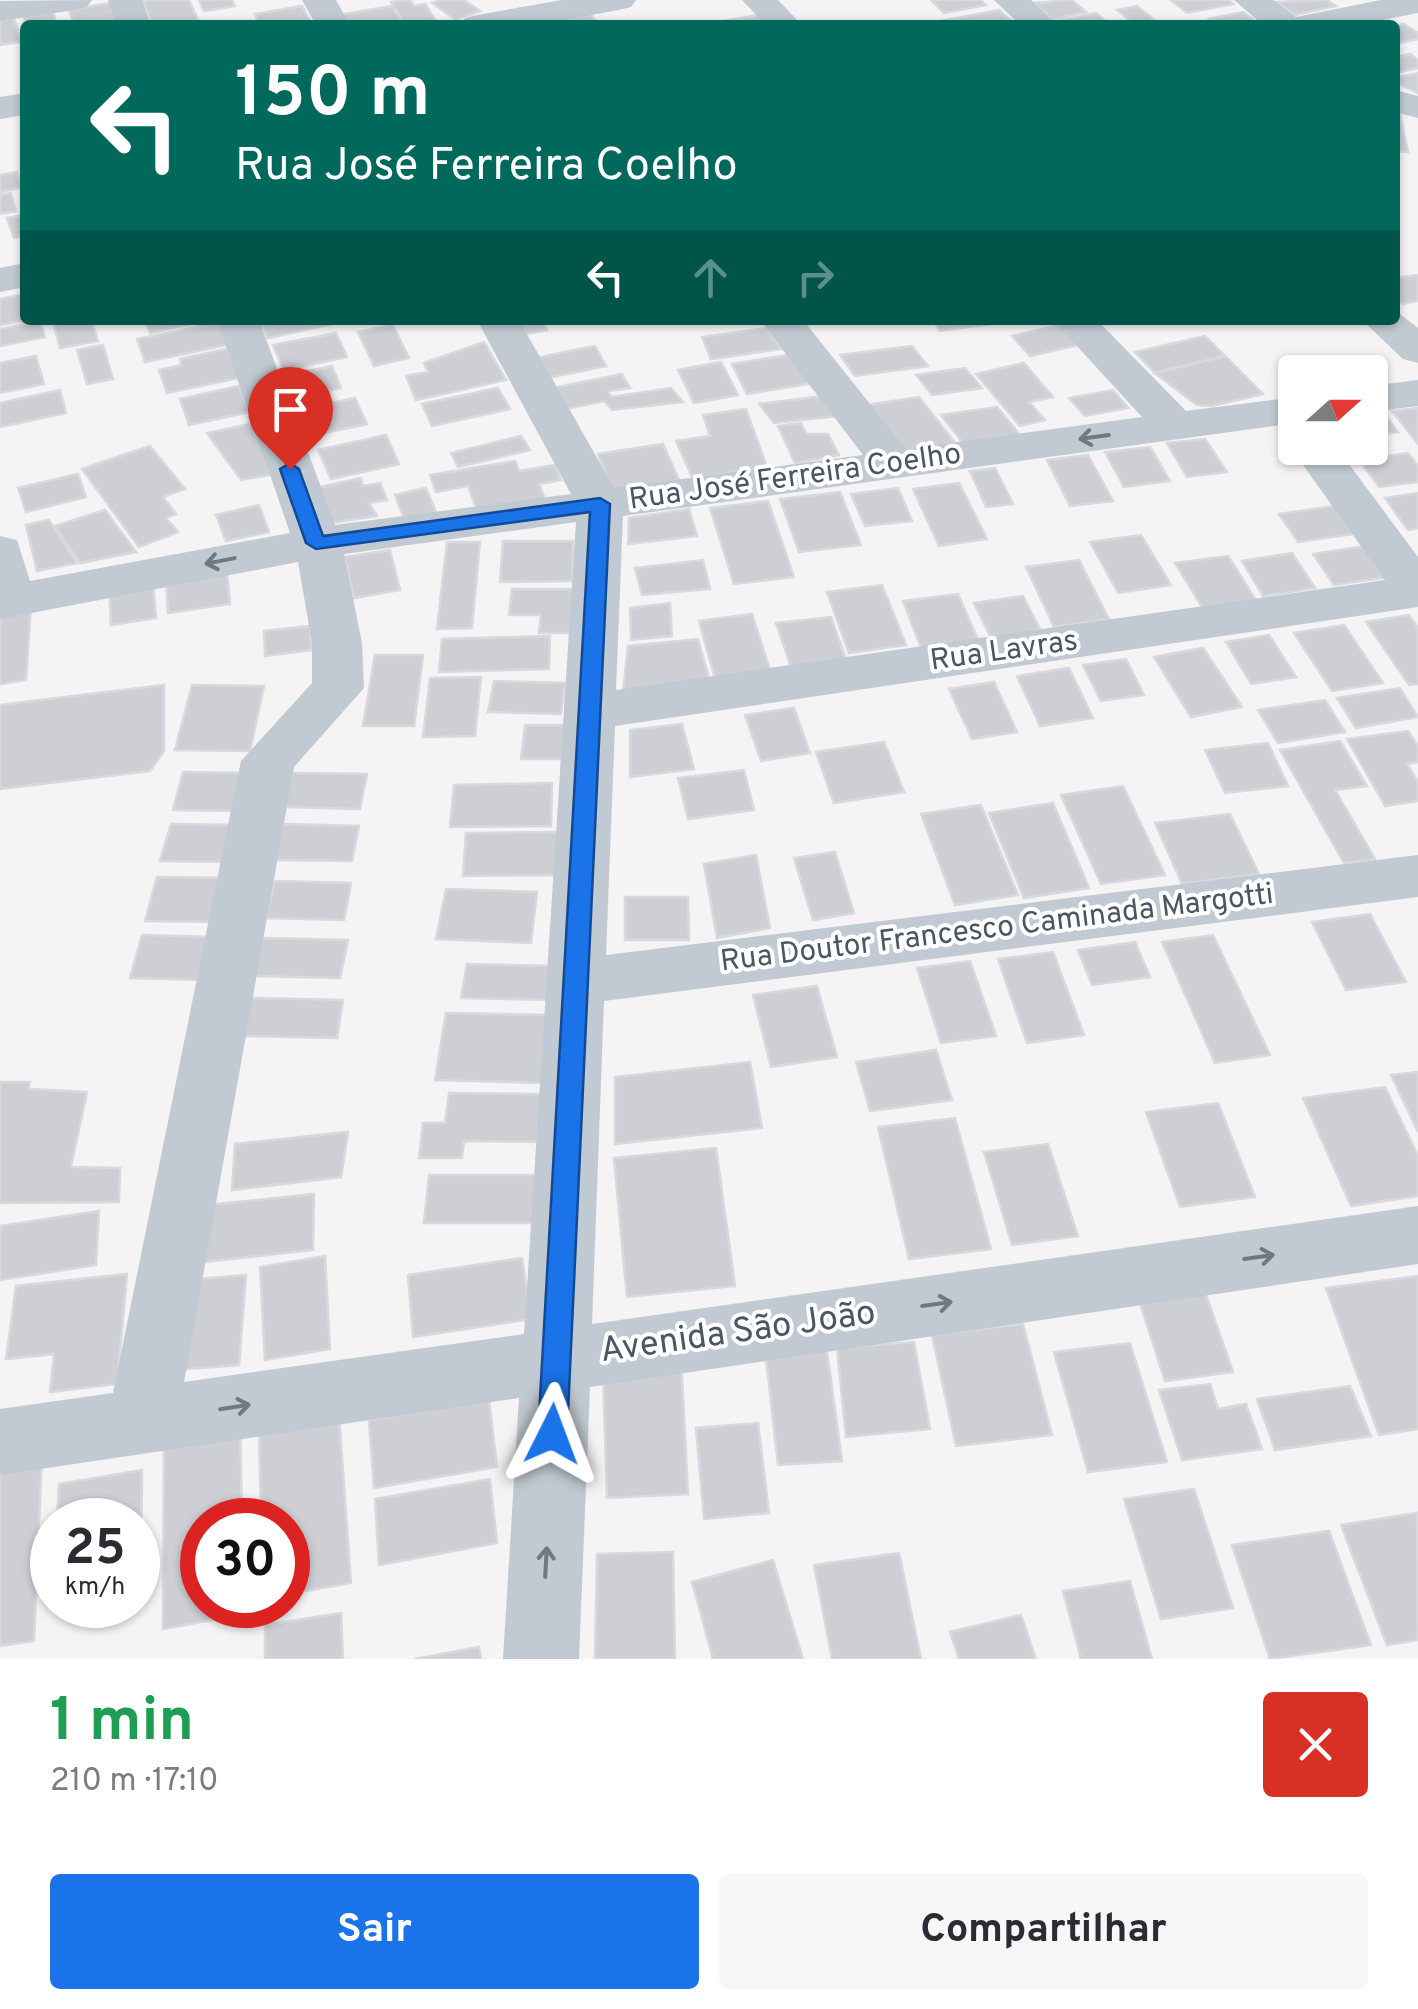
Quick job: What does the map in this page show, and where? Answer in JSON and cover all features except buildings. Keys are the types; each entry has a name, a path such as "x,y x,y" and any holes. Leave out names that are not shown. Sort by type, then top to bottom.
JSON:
{"street":[{"path":"0,11 75,0"},
{"path":"505,20 619,0"},
{"path":"759,0 780,20"},
{"path":"1011,0 1034,20"},
{"path":"1251,0 1277,20"},
{"path":"1330,20 1418,3"},
{"path":"142,1421 268,762 338,688 339,654 316,543 240,325"},
{"path":"501,325 600,504 541,1659"},
{"path":"785,325 894,464"},
{"path":"1079,325 1175,426"},
{"path":"1389,325 1418,350"},
{"path":"1388,397 1418,393"},
{"name":"Rua José Ferreira Coelho","path":"5,602 316,543 1175,426 1278,423"},
{"path":"1329,465 1418,591"},
{"path":"0,551 5,602"},
{"name":"Rua Lavras","path":"590,712 1418,591"},
{"name":"Rua Doutor Francesco Caminada Margotti","path":"576,982 1418,876"},
{"name":"Avenida São João","path":"0,1442 1418,1234"}],"route":[{"path":"290,469 316,543 600,504 552,1434"}]}
